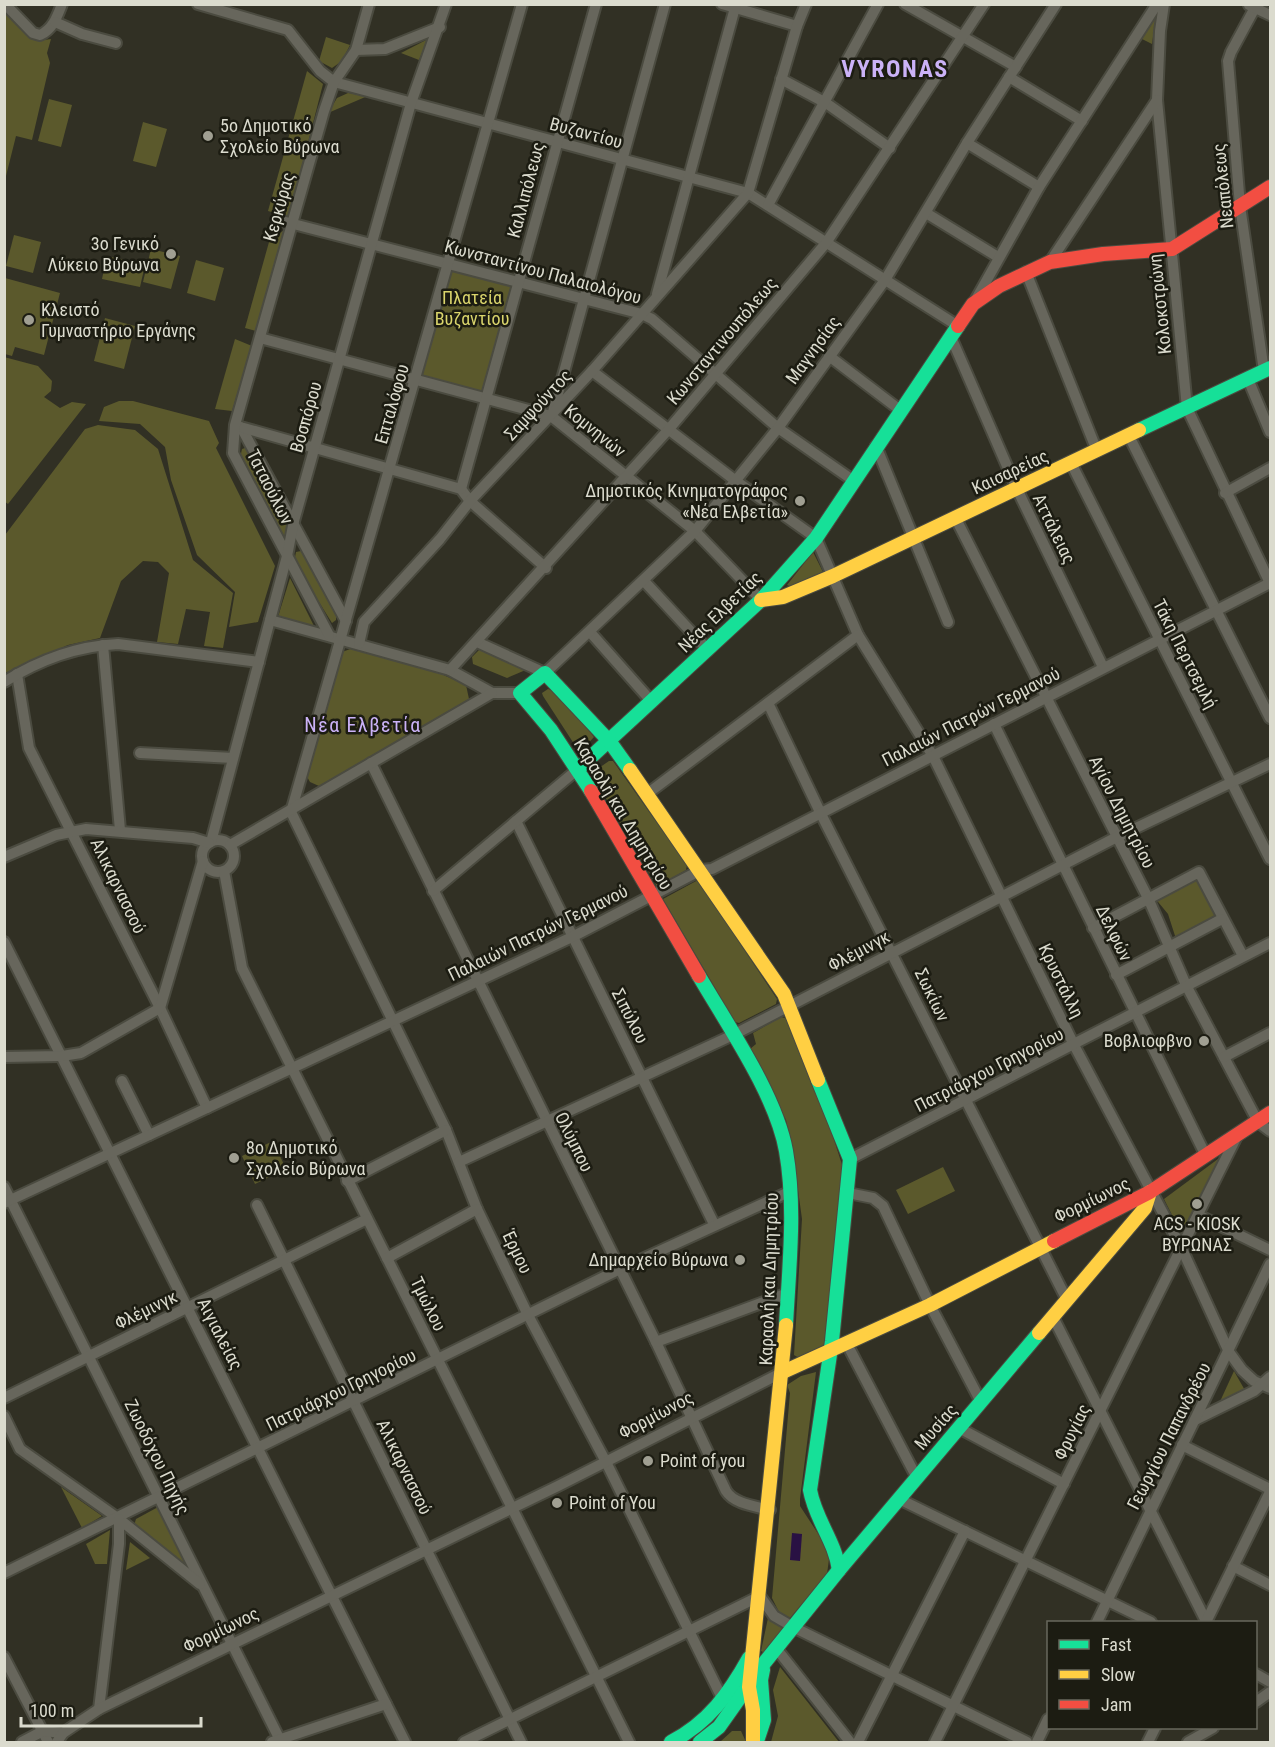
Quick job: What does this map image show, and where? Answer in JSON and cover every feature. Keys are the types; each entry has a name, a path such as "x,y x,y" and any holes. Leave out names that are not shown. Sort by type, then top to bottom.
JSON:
{"street":[{"path":"5,4 37,34 48,31 55,22 62,4"},
{"name":"Βυζαντίου","path":"198,4 288,30 320,71 334,82 748,193 885,280 954,331"},
{"name":"Κερκύρας","path":"240,427 260,338 291,224 334,82 356,50 369,4"},
{"name":"Βοσπόρου","path":"210,842 314,447 371,244 411,103 440,27 446,4"},
{"name":"Επταλόφου","path":"291,812 416,382 446,263 522,4"},
{"name":"Καλλιπόλεως","path":"461,489 596,4"},
{"path":"551,416 624,160 665,4"},
{"path":"723,4 797,26"},
{"path":"748,193 797,26 806,4"},
{"path":"768,206 878,4"},
{"path":"905,4 1016,67"},
{"name":"Κωνσταντινουπόλεως","path":"450,670 546,568 626,478 826,243 984,4"},
{"name":"Μαγνησίας","path":"545,673 695,531 778,428 885,280 967,143 1056,4"},
{"path":"973,304 998,256 1039,187 1157,4"},
{"name":"Κολοκοτρώνη","path":"1164,4 1160,31 1157,100 1187,408 1225,493 1270,583"},
{"path":"656,298 736,6"},
{"path":"1254,6 1270,15"},
{"name":"Νεαπόλεως","path":"1254,6 1228,61 1240,206 1267,370"},
{"path":"55,22 82,34 116,43"},
{"path":"356,50 385,50 440,27"},
{"path":"1010,78 1082,121"},
{"path":"781,79 826,103 890,148"},
{"path":"1050,262 1157,100"},
{"path":"967,143 1039,187"},
{"path":"973,304 987,293 1050,262 1102,254 1172,249 1270,187"},
{"name":"Σαμψούντος","path":"359,644 364,622 440,539 470,501 592,371 748,193"},
{"path":"926,213 998,256"},
{"name":"Κωνσταντίνου Παλαιολόγου","path":"278,220 642,314 652,319 778,428 854,481"},
{"path":"1026,272 1097,452"},
{"name":"Νέας Ελβετίας","path":"433,891 610,742 761,600 816,538 973,304"},
{"name":"Αττάλειας","path":"954,331 1017,489 1103,667"},
{"name":"Κομνηνών","path":"260,338 416,382 551,416 695,531 761,600"},
{"path":"829,356 900,410"},
{"name":"Καισαρείας","path":"761,600 783,597 833,576 1267,370"},
{"path":"592,371 736,481 816,538"},
{"path":"1248,379 1270,432"},
{"path":"240,427 461,489 470,501 546,568"},
{"name":"Ταταούλων","path":"240,427 294,522 346,621"},
{"name":"Ταταούλων","path":"240,427 233,453 329,635"},
{"path":"1129,436 1270,718"},
{"path":"876,446 948,622"},
{"name":"Τάκη Περτσεμλή","path":"1071,463 1270,858"},
{"path":"1225,493 1270,468"},
{"name":"Αγίου Δημητρίου","path":"955,518 1115,838 1148,898 1186,985 1258,1122"},
{"name":"Κρυστάλλη","path":"816,538 858,634 933,756 1074,1045 1182,1249 1229,1352 1242,1371 1267,1383"},
{"path":"644,581 708,650"},
{"name":"Παλαιών Πατρών Γερμανού","path":"8,1202 572,937 701,870 712,869 1215,609 1270,583"},
{"path":"270,620 450,670 492,693 520,693 545,673 477,642"},
{"path":"590,632 652,702"},
{"path":"647,794 858,634"},
{"path":"4,682 60,654 103,645 118,644 259,662"},
{"path":"103,645 120,830"},
{"name":"Καραολή και Δημητρίου","path":"545,673 610,742 701,870 772,976 790,1007 850,1159 830,1352 810,1490 812,1501 835,1544 839,1570"},
{"name":"Αλικαρνασσού","path":"17,674 29,748 72,830 207,1108"},
{"path":"230,845 291,812 492,693"},
{"name":"Καραολή και Δημητρίου","path":"520,693 551,730 578,769 733,1035 770,1102 786,1150 790,1191 788,1293 770,1510 749,1687 754,1739"},
{"name":"Σωκίων","path":"768,703 821,814 1067,1300"},
{"name":"Δελφών","path":"994,724 1206,1156"},
{"path":"140,753 233,758"},
{"name":"Ολύμπου","path":"371,763 730,1497 770,1510"},
{"name":"Φλέμινγκ","path":"459,1162 733,1035 1115,838 1270,764"},
{"name":"Έρμου","path":"291,812 446,1130 477,1209 528,1315 606,1462 724,1702"},
{"name":"Σιπύλου","path":"516,821 714,1224"},
{"path":"4,857 72,830 120,830 210,842 221,840 230,845 234,852 234,860 224,871 215,872 203,861"},
{"path":"4,1057 62,1056 81,1053 160,1008 203,861 203,852 210,842"},
{"name":"Τμώλου","path":"224,871 242,968 629,1743"},
{"path":"1093,928 1199,872 1243,956"},
{"path":"1116,975 1222,919"},
{"name":"Αιγιαλείας","path":"4,942 405,1743"},
{"name":"Πατριάρχου Γρηγορίου","path":"850,1159 1270,943"},
{"path":"1224,1057 1270,1033"},
{"path":"122,1081 148,1135"},
{"name":"Φορμίωνος","path":"60,1738 99,1709 233,1646 783,1372 930,1305 1150,1192 1270,1113"},
{"path":"1258,1122 1270,1131"},
{"path":"347,1181 446,1130"},
{"name":"Φρυγίας","path":"935,1743 1237,1136"},
{"name":"Ζωοδόχου Πηγής","path":"4,1186 8,1202 89,1356 233,1646 278,1742"},
{"name":"Πατριάρχου Γρηγορίου","path":"4,1573 119,1519 618,1270 790,1191"},
{"name":"Μυσίας","path":"700,1743 719,1727 765,1662 839,1570 1145,1208 1150,1192"},
{"path":"848,1193 865,1195 879,1201 981,1402"},
{"name":"Αλικαρνασσού","path":"257,1205 521,1743"},
{"path":"387,1258 477,1209"},
{"path":"1198,1215 1270,1250"},
{"name":"Φλέμινγκ","path":"4,1398 367,1219"},
{"name":"Γεωργίου Παπανδρέου","path":"1097,1621 1270,1264"},
{"path":"656,1342 788,1293"},
{"path":"1053,1317 1102,1410 1206,1621"},
{"path":"847,1344 917,1478"},
{"path":"1194,1420 1267,1383"},
{"path":"4,1416 20,1449 119,1519 204,1588"},
{"path":"959,1428 1064,1484"},
{"path":"1182,1445 1270,1491 1206,1621"},
{"path":"899,1499 1147,1621"},
{"path":"99,1709 119,1519"},
{"path":"858,1743 965,1531"},
{"path":"1233,1566 1270,1585"},
{"path":"464,1743 597,1679 760,1596 774,1616 793,1627 1027,1743"},
{"path":"776,1648 850,1743"},
{"path":"671,1743 699,1727 724,1702 753,1650"},
{"path":"4,1657 48,1743"},
{"path":"754,1739 764,1720 761,1680 765,1662"},
{"path":"1257,1700 1270,1692"},
{"path":"278,1742 386,1704"},
{"path":"719,1727 730,1719 744,1720 754,1739"},
{"path":"1037,1743 1047,1721"},
{"path":"1148,1743 1155,1729"},
{"path":"1188,1743 1210,1729"},
{"path":"43,1731 60,1738"},
{"path":"22,1743 43,1731"}],"green space":[{"path":"5,9 36,41 51,39 47,53 50,63 32,140 16,136 5,180"},
{"path":"1157,9 1152,44 1138,37"},
{"path":"326,37 350,45 342,61 332,68 319,61"},
{"path":"428,39 419,60 401,53"},
{"path":"307,71 323,84 289,217 268,211"},
{"path":"348,93 370,95 328,113 337,98"},
{"path":"49,99 72,105 61,147 38,141"},
{"path":"143,122 167,129 156,167 133,161"},
{"path":"284,230 256,331 245,328 269,242"},
{"path":"14,235 41,242 33,273 6,266"},
{"path":"151,249 180,256 171,289 143,282"},
{"path":"107,256 145,265 140,287 102,279"},
{"path":"196,260 224,268 215,301 187,293"},
{"name":"Πλατεία Βυζαντίου","path":"445,263 518,282 487,399 416,382"},
{"name":"Κλειστό Γυμναστήριο Εργάνης","path":"5,278 60,293 44,355 15,347 12,356 5,354"},
{"path":"105,318 135,326 124,369 94,361"},
{"path":"235,339 252,346 232,411 215,409"},
{"path":"4,357 38,366 52,381 51,391 44,397 60,408 72,402 86,404 8,504 4,501"},
{"path":"119,401 133,401 209,421 219,443 216,448 275,566 258,622 229,627 235,592 197,555 171,480 165,447 140,424 99,421 104,407"},
{"path":"98,425 135,430 158,449 193,560 233,593 223,648 204,646 210,612 186,609 178,644 157,642 169,573 158,562 143,561 121,581 100,638 68,645 5,673 5,535 85,429"},
{"path":"248,447 288,521 284,540 240,458 242,449"},
{"path":"301,551 336,610 336,620 332,623 294,562 296,552"},
{"path":"813,552 824,574 791,587 787,585"},
{"path":"290,578 316,630 277,620"},
{"path":"482,647 528,669 507,678 473,664 472,657"},
{"path":"353,648 439,673 466,685 469,699 319,786 310,782 306,775 342,652"},
{"path":"548,689 554,691 566,702 594,737 582,750 578,750 543,696 542,693"},
{"path":"609,761 613,761 687,865 686,870 660,885 656,885 593,776 593,772"},
{"path":"1198,876 1220,918 1177,942 1168,914 1154,897"},
{"path":"698,880 777,999 776,1004 739,1023 735,1022 663,899"},
{"path":"781,1017 791,1024 821,1099 844,1171 824,1345 799,1358 794,1355 802,1219 793,1154 786,1120 750,1049 756,1044 753,1033"},
{"path":"273,1141 286,1169 255,1184 242,1156"},
{"path":"1218,1159 1222,1161 1184,1239 1164,1199"},
{"path":"943,1167 955,1191 908,1214 896,1190"},
{"path":"1234,1371 1247,1394 1217,1408"},
{"path":"816,1372 800,1506 830,1552 827,1574 790,1618 779,1612 772,1598 790,1393 787,1385 801,1376"},
{"path":"61,1487 102,1516 82,1528"},
{"path":"160,1506 186,1559 184,1565 133,1529 136,1519"},
{"path":"110,1530 107,1564 95,1564 86,1544"},
{"path":"130,1542 150,1558 126,1570"},
{"path":"768,1618 784,1627 765,1653 761,1651"},
{"path":"780,1667 839,1742 771,1742 778,1716 773,1690"},
{"path":"732,1731 741,1731 746,1742 720,1742"}],"shaded area":[{"path":"792,1533 802,1534 800,1561 790,1560"}],"traffic: fast":[{"path":"578,769 761,600 816,538 958,326"},
{"path":"1139,430 1270,368"},
{"path":"591,791 551,730 520,693 545,673 610,742 630,770"},
{"path":"699,976 750,1061 781,1129 791,1194 786,1325"},
{"path":"818,1080 850,1159 832,1341 810,1490 816,1511 837,1559 839,1570"},
{"path":"700,1742 719,1727 765,1662 839,1570 1039,1333"},
{"path":"671,1742 707,1717 734,1684 749,1658"},
{"path":"757,1741 764,1720 761,1680 763,1670"}],"traffic: slow":[{"path":"761,600 783,597 833,576 1139,430"},
{"path":"630,770 784,994 818,1080"},
{"path":"1039,1333 1145,1208 1150,1192"},
{"path":"783,1372 930,1305 1054,1241"},
{"path":"753,1742 753,1710 749,1687 786,1325"}],"traffic: jam":[{"path":"958,326 973,304 999,286 1050,262 1103,254 1172,249 1270,187"},
{"path":"591,791 699,976"},
{"path":"1054,1241 1150,1192 1270,1113"}],"place":[{"name":"5ο Δημοτικό Σχολείο Βύρωνα","path":"208,136"},
{"name":"3o Γενικό Λύκειο Βύρωνα","path":"171,254"},
{"name":"Κλειστό Γυμναστήριο Εργάνης","path":"29,320"},
{"name":"Δημοτικός Κινηματογράφος «Νέα Ελβετία»","path":"800,501"},
{"name":"Βοβλιοφβνο","path":"1204,1041"},
{"name":"8ο Δημοτικό Σχολείο Βύρωνα","path":"234,1158"},
{"name":"ACS - KIOSK ΒΥΡΩΝΑΣ","path":"1197,1204"},
{"name":"Δημαρχείο Βύρωνα","path":"740,1260"},
{"name":"Point of you","path":"648,1461"},
{"name":"Point of You","path":"557,1503"}],"district":[{"name":"VYRONAS","path":"895,69"},
{"name":"Νέα Ελβετία","path":"363,725"}]}
